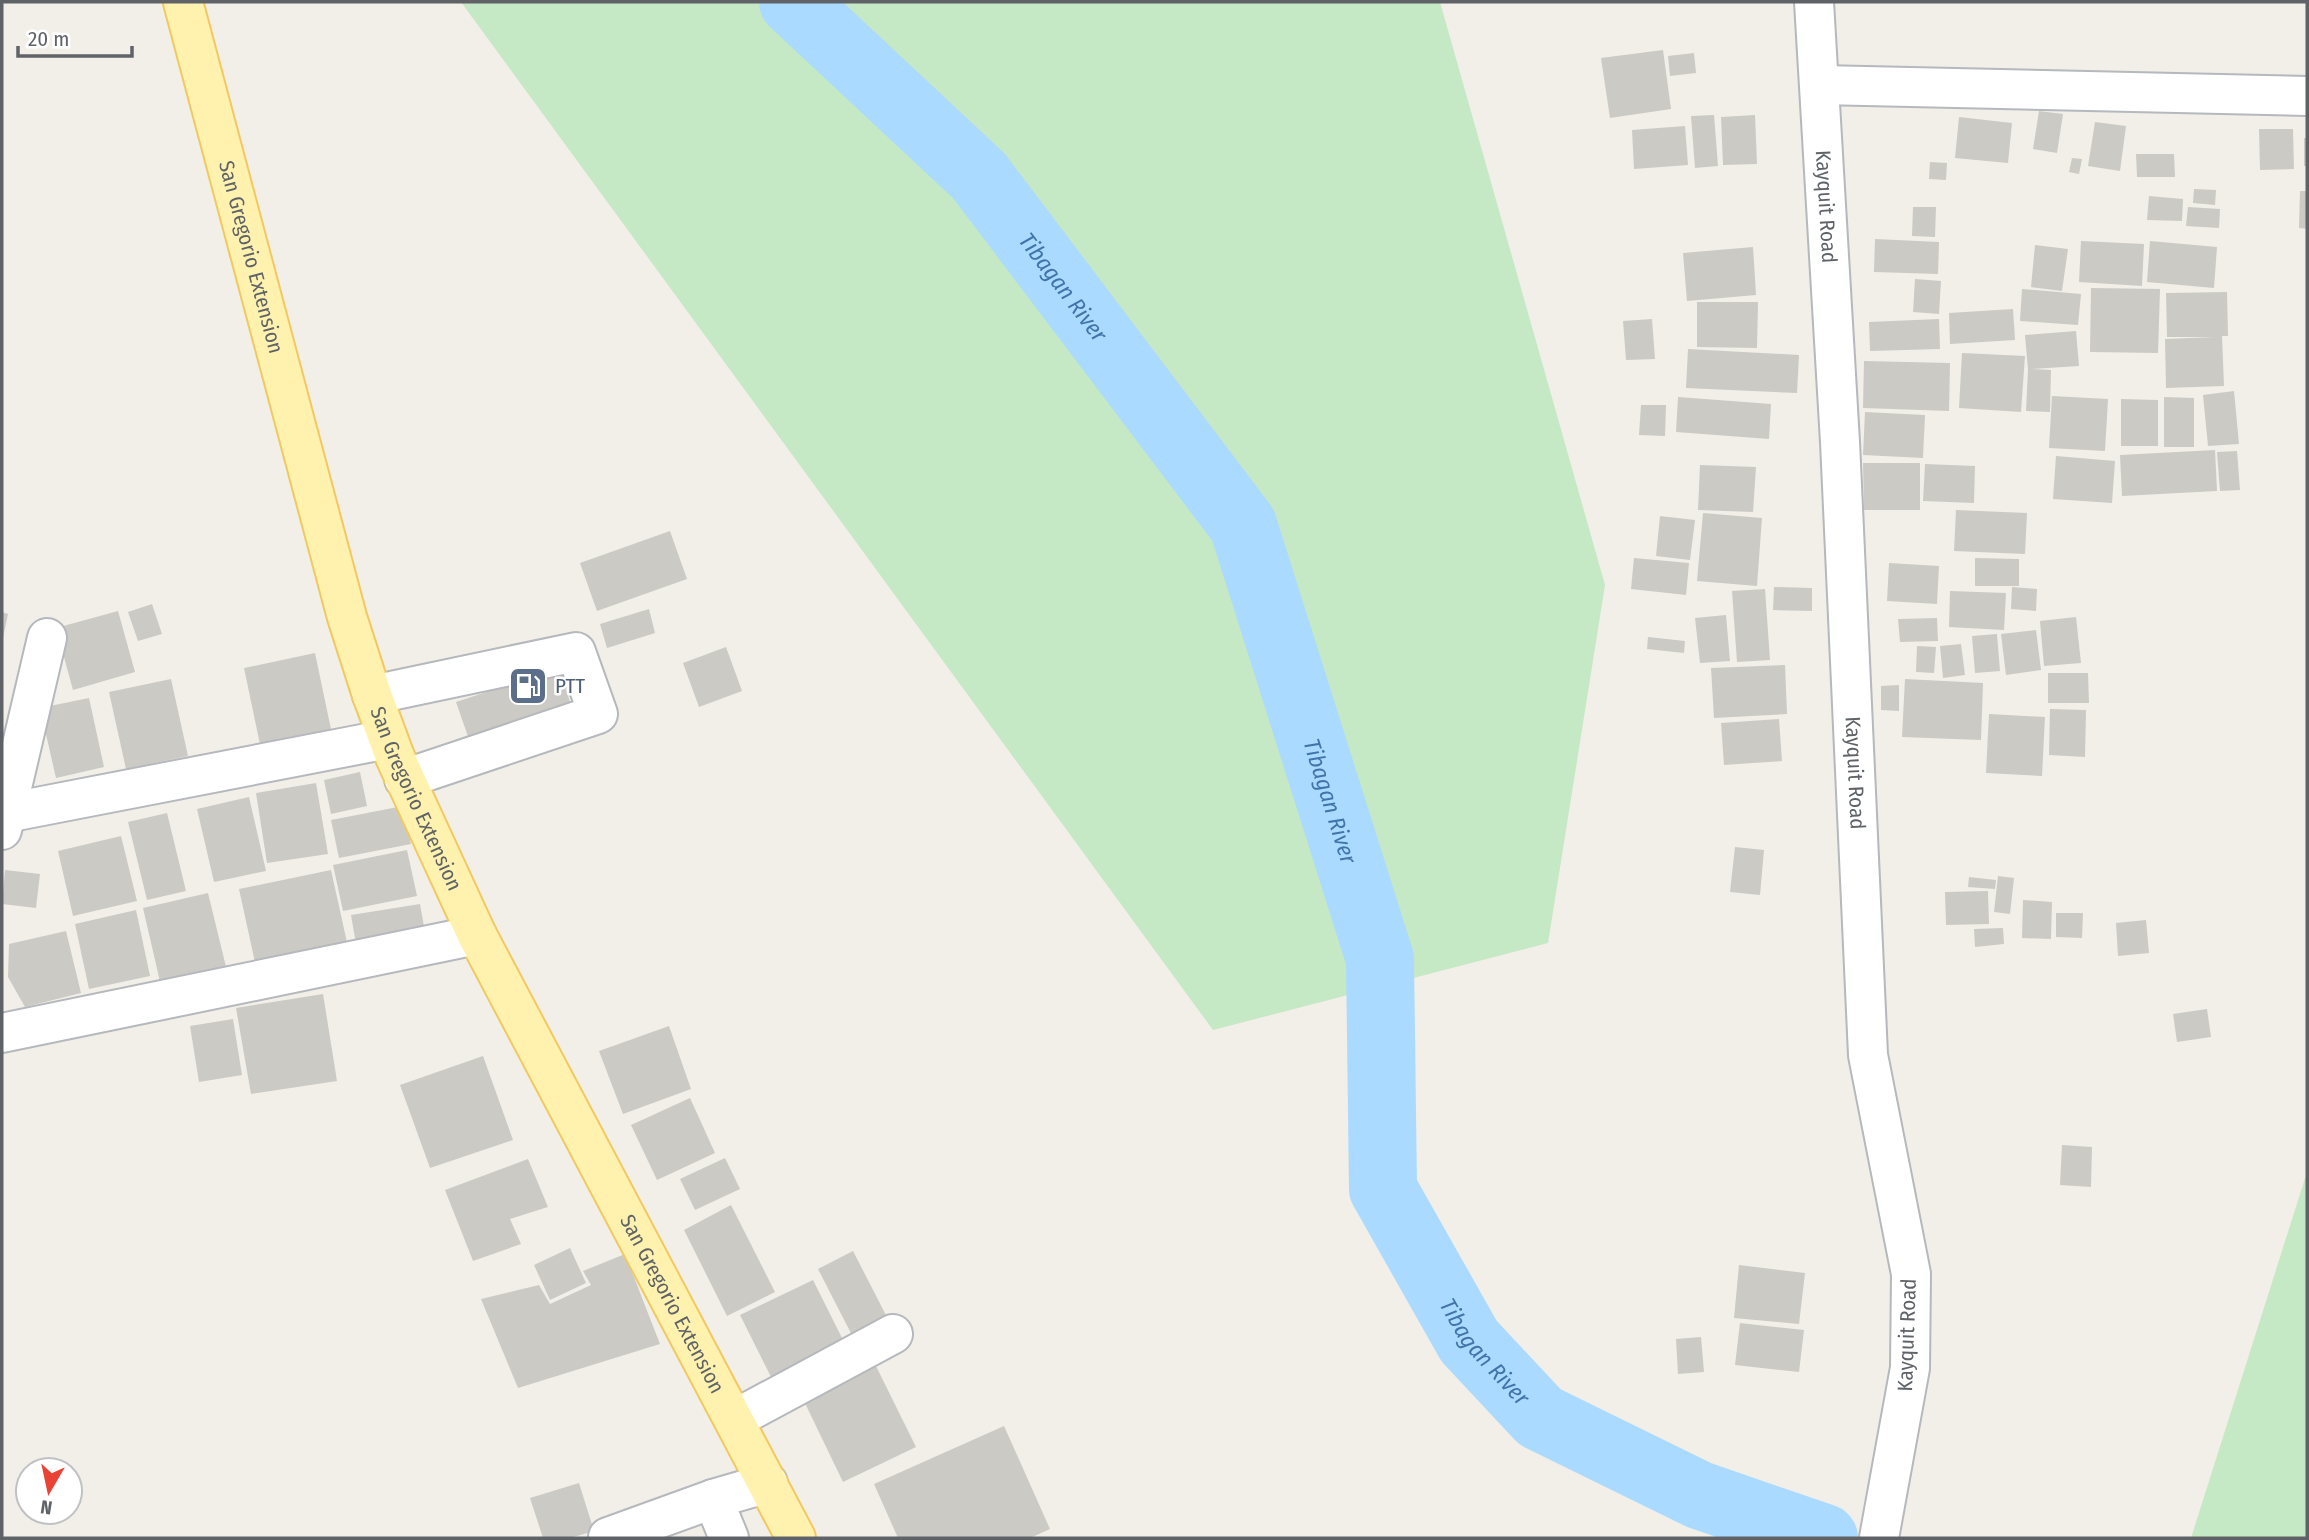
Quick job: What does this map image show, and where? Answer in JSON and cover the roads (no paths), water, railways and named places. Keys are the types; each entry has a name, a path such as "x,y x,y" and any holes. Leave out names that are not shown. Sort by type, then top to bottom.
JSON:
{"main road":[{"name":"San Gregorio Extension","path":"183,2 341,594 372,695 404,779 477,935 796,1538"}],"street":[{"name":"Kayquit Road","path":"1814,2 1840,456 1868,1055 1911,1274 1910,1368 1879,1538"},
{"path":"1820,85 2307,96"},
{"path":"47,638 4,822 388,738"},
{"path":"372,695 576,652 598,714 404,779"},
{"path":"2,1033 477,935"},
{"path":"735,1419 893,1334"},
{"path":"608,1537 713,1499 768,1483"},
{"path":"713,1499 729,1538"}],"waterway":[{"name":"Tibagan River","path":"793,2 979,176 1243,525 1380,959 1383,1189 1469,1341 1540,1417 1699,1495 1824,1538"}],"place":[{"name":"PTT","path":"528,686"}]}
